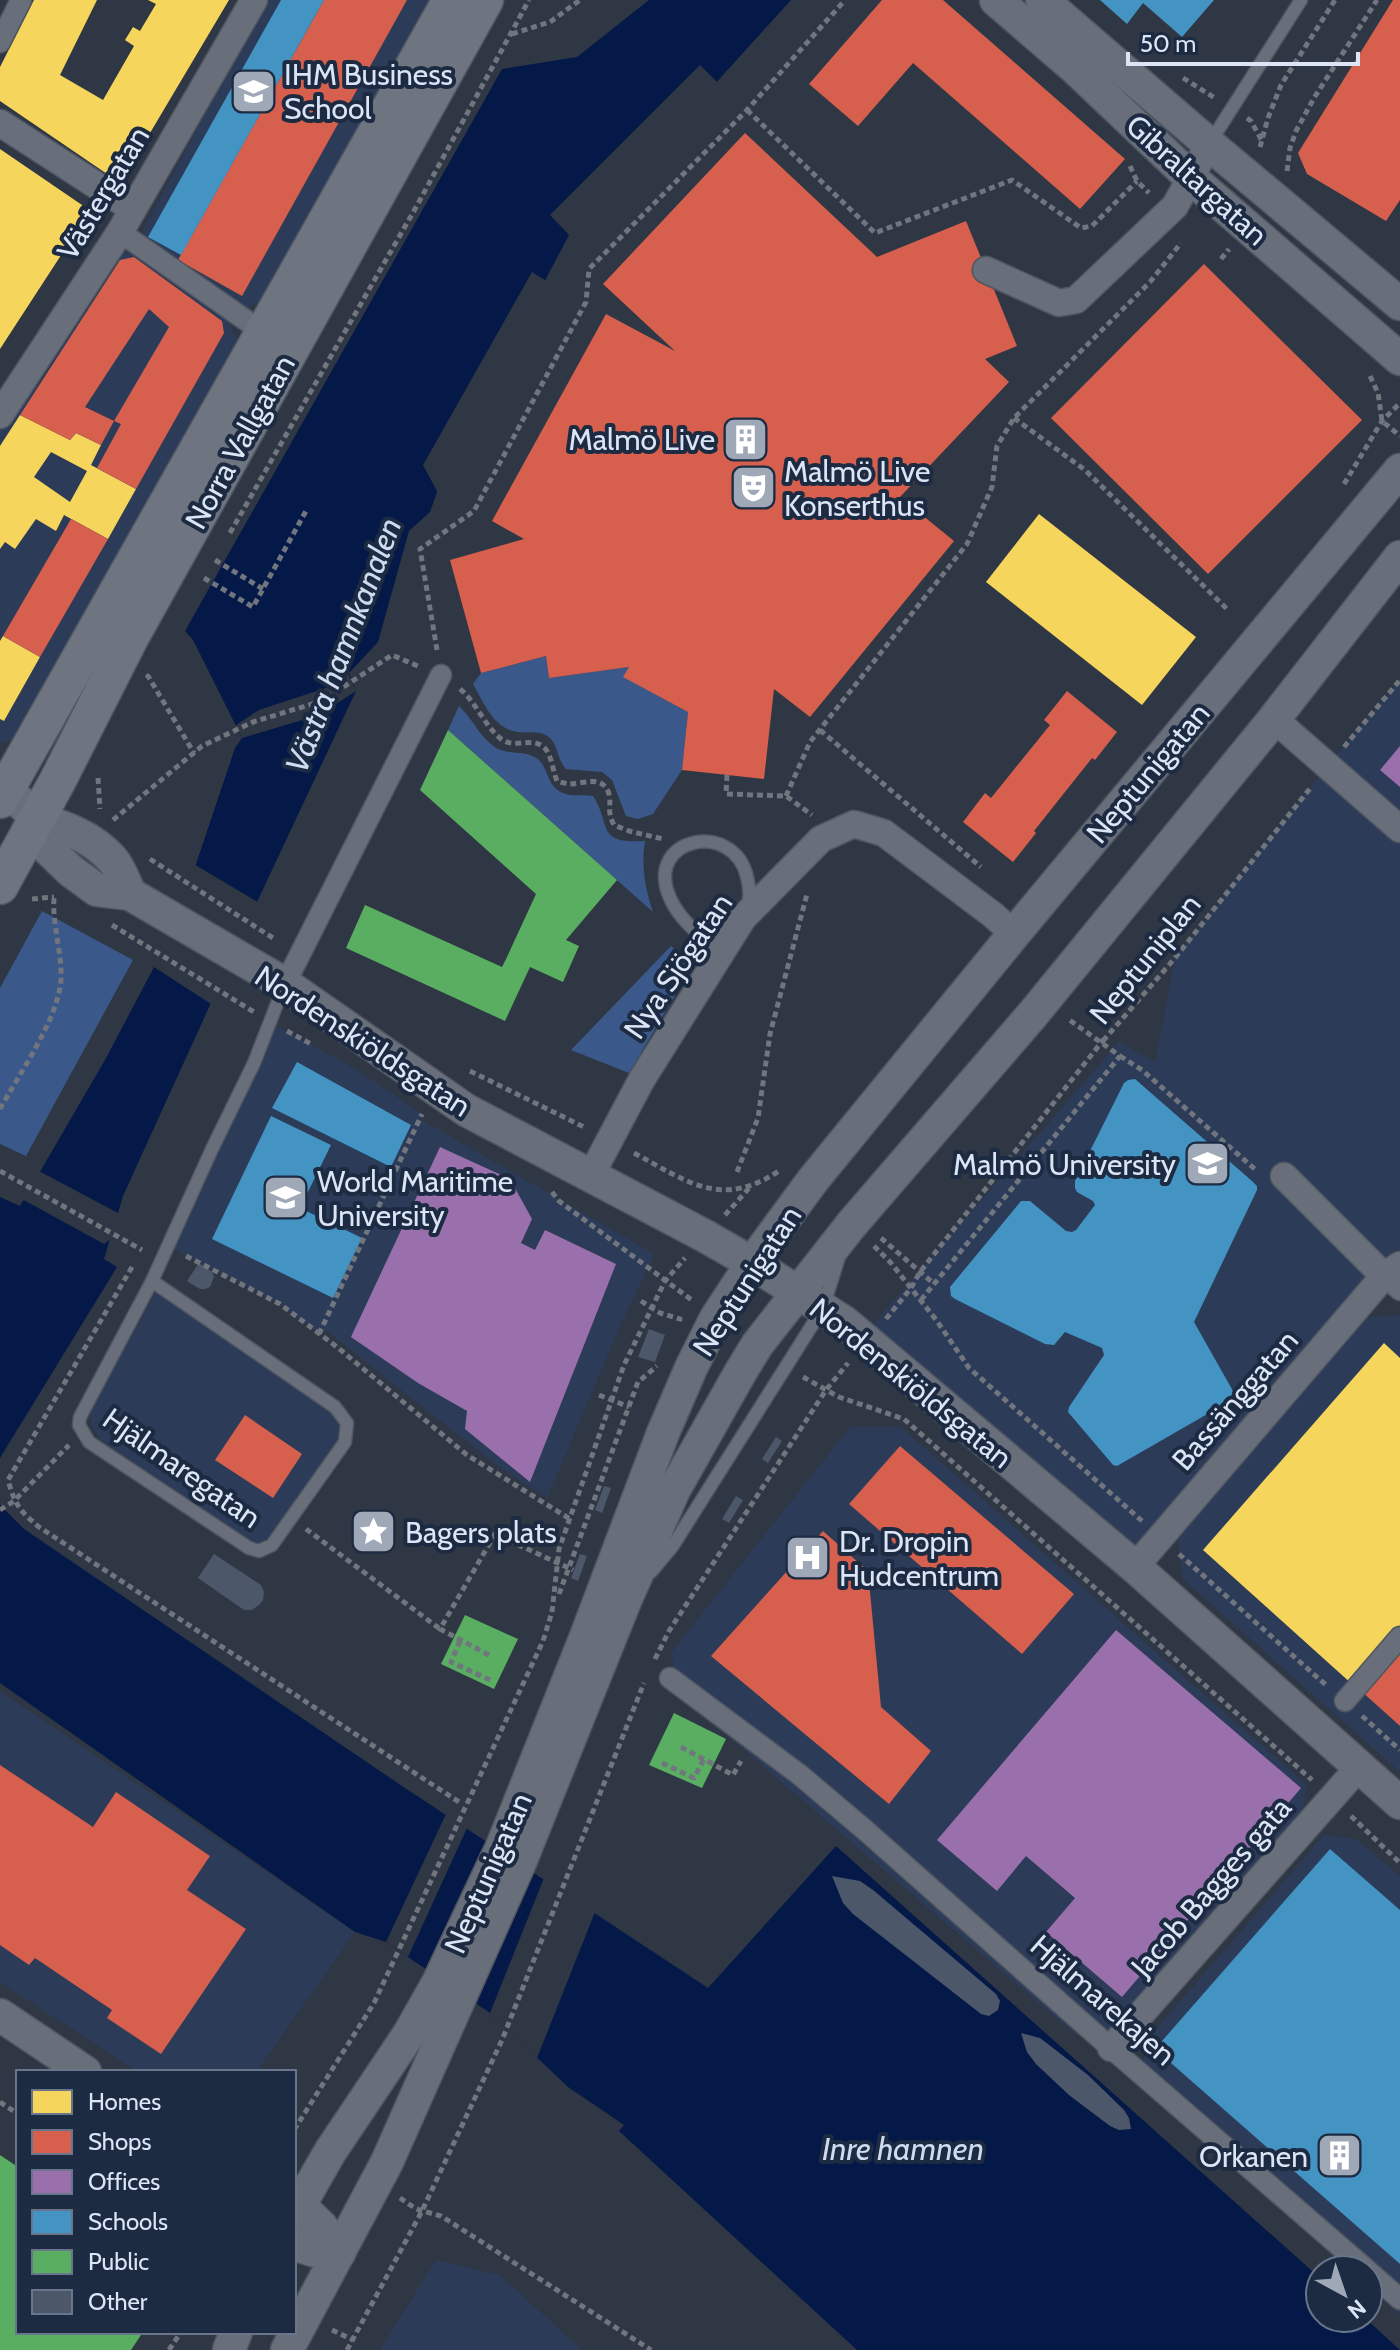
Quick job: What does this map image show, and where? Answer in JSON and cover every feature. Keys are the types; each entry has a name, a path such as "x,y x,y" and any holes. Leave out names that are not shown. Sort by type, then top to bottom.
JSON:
{"main road":[{"name":"Norra Vallgatan","path":"2,791 451,0"},
{"name":"Norra Vallgatan","path":"0,886 38,819 130,638 485,0"}],"street":[{"path":"0,42 21,0"},
{"name":"Västergatan","path":"0,415 120,232 254,0"},
{"name":"Gibraltargatan","path":"996,0 1076,69 1191,178 1400,359"},
{"name":"Gibraltargatan","path":"1042,0 1400,304"},
{"path":"0,123 133,209"},
{"path":"986,270 1059,303 1076,300 1169,212 1209,144"},
{"path":"120,232 264,333"},
{"name":"Neptunigatan","path":"511,1854 585,1639 668,1420 716,1318 813,1180 1400,470"},
{"name":"Neptunigatan","path":"296,2333 382,2172 451,1987 674,1490 757,1345 810,1300 848,1229 1033,1014 1274,719 1400,557"},
{"path":"292,970 441,675"},
{"path":"1274,719 1400,829"},
{"path":"2,791 38,819"},
{"name":"Nordenskiöldsgatan","path":"38,819 65,827 94,844 114,861 130,894 246,963 292,970 466,1110 705,1236 810,1300 867,1340 1135,1567 1400,1803"},
{"name":"Nya Sjögatan","path":"590,1177 642,1079 743,918 821,839 854,824 884,833 1014,934"},
{"path":"1284,1176 1395,1277"},
{"name":"Bassänggatan","path":"1135,1567 1395,1277"},
{"path":"1345,1701 1400,1637"},
{"name":"Hjälmarekajen","path":"670,1678 800,1775 1349,2254"},
{"name":"Jacob Bagges gata","path":"1111,2048 1359,1767"},
{"name":"Neptunigatan","path":"296,2207 409,2034 451,1987"},
{"path":"0,2015 82,2070"},
{"path":"296,2207 321,2226 339,2253"},
{"path":"296,2245 339,2253"},
{"name":"Hjälmarekajen","path":"1384,2285 1400,2299"}],"lane":[{"path":"1209,144 1301,0"},
{"path":"720,952 678,911 666,886 666,866 682,845 710,841 726,847 738,857 746,870 750,889 743,918"},
{"path":"152,1281 254,1063 292,970"},
{"name":"Hjälmaregatan","path":"152,1281 335,1407 347,1423 345,1442 272,1545 259,1551 249,1548 89,1442 79,1425 80,1417 152,1281"}],"path":[{"path":"230,533 415,209 529,0"},
{"path":"511,34 550,22 580,0"},
{"path":"441,675 420,549 474,511 586,302 589,269 747,110 845,0"},
{"path":"1262,143 1281,85 1335,0"},
{"path":"1286,175 1296,131 1377,0"},
{"path":"1181,76 1230,108"},
{"path":"747,110 875,233 1012,180 1070,222 1081,228 1092,226 1137,181"},
{"path":"786,796 810,742 967,544 992,487 997,446 1014,418 1150,282 1190,232"},
{"path":"1400,403 1382,421 1400,436"},
{"path":"1014,418 1085,470 1228,610"},
{"path":"204,578 253,607 306,511"},
{"path":"197,591 215,560 263,589"},
{"path":"116,817 202,746 253,722 322,701 392,655"},
{"path":"141,689 148,676 194,753"},
{"name":"Neptuniplan","path":"958,1355 921,1300 1120,1056 1103,1040 1175,958 1328,765 1400,680"},
{"path":"465,693 483,720 503,741 542,745 549,754 557,781 569,784 591,780 602,784 609,793 609,813 614,825 682,845"},
{"path":"820,730 991,875"},
{"path":"727,775 726,794 786,796 812,815 821,839"},
{"path":"156,864 265,932 292,970"},
{"path":"737,1172 758,1118 770,1034 807,892"},
{"path":"0,1109 58,1001 61,980 60,955 52,915 54,897"},
{"path":"111,925 230,997"},
{"path":"347,2350 422,2211 502,2040 648,1672 669,1631 826,1390 911,1288 920,1272 1103,1040 1061,1014"},
{"path":"1120,1056 1142,1070 1264,1177 1284,1176"},
{"path":"462,1066 694,1185 722,1191 751,1186 782,1169"},
{"path":"319,1334 422,1114 431,1120"},
{"path":"0,1171 142,1250"},
{"path":"296,2127 374,2003 543,1641 552,1612 559,1549 624,1365 665,1281 559,1201 547,1186"},
{"path":"881,1238 933,1283"},
{"path":"168,1246 280,1304 467,1455 570,1519"},
{"path":"134,1264 8,1480 12,1502 39,1527 459,1802"},
{"path":"641,1301 660,1313 680,1319 674,1331"},
{"path":"559,1594 571,1570 638,1382 656,1367 662,1355"},
{"path":"599,1395 629,1407"},
{"path":"839,1397 904,1419 1332,1798 1400,1863"},
{"path":"0,1510 12,1502 82,1432"},
{"path":"291,1518 440,1629 489,1655"},
{"path":"440,1629 495,1534 571,1570"},
{"path":"460,1641 451,1662 490,1680"},
{"path":"681,1747 733,1775 752,1739"},
{"path":"662,1763 694,1778 704,1759"},
{"path":"422,2211 441,2216 651,2350"}],"shaded area":[{"path":"265,0 437,0 275,295 240,311 140,236"},
{"path":"135,249 225,316 240,345 21,738 0,743 0,425 109,259"},
{"path":"546,656 549,678 629,667 624,677 688,712 682,770 653,814 638,819 626,816 612,780 602,772 566,769 555,745 546,735 519,732 503,726 491,714 473,684 481,673"},
{"name":"Malmö University","path":"1400,680 1400,1265 1136,1555 869,1329 1119,1042 1155,1062 1175,958 1328,765"},
{"path":"459,706 496,748 538,759 558,790 570,795 593,796 612,836 645,841 644,877 653,912 448,730"},
{"path":"42,911 133,960 26,1156 0,1144 0,988"},
{"path":"671,946 693,965 629,1073 571,1050"},
{"path":"270,1022 359,1071 422,1114 420,1119 654,1254 547,1498 495,1464 323,1328 319,1334 280,1304 168,1246"},
{"path":"156,1292 328,1410 339,1425 337,1443 269,1540 258,1545 248,1543 100,1439 91,1425 91,1410"},
{"path":"1400,1315 1400,1772 1183,1579 1177,1535 1366,1317"},
{"path":"850,1427 901,1427 1307,1785 1301,1823 1114,2029 1076,2035 680,1695 671,1653"},
{"path":"0,1691 355,1932 257,2070 135,2070 0,1982"},
{"name":"Orkanen","path":"1324,1835 1356,1839 1400,1876 1400,2314 1384,2300 1384,2254 1331,2254 1139,2087 1146,2041"},
{"path":"436,2260 500,2275 582,2350 380,2350"}],"water":[{"name":"Västra hamnkanalen","path":"649,0 791,0 713,86 708,82 569,235 444,472 430,512 409,531 378,642 349,673 356,691 123,1196 104,1259 117,1267 0,1458 0,1197 20,1206 105,1060 181,916 235,748 242,738 193,640 185,631 502,69 577,57"},
{"name":"Inre hamnen","path":"0,1505 24,1529 402,1786 708,1988 836,1846 1304,2264 1304,2334 1382,2334 1400,2350 857,2350 619,2131 624,2125 568,2087 490,2013 386,1942 355,1932 0,1683"}],"pier":[{"path":"700,65 720,85 714,90 708,87 572,238 550,215"},
{"path":"532,272 548,282 447,474 441,491 437,491 423,465"},
{"path":"348,673 356,691 319,715 242,738 236,725 259,710 338,684"},
{"path":"192,863 261,904 214,1006 151,965 177,914"},
{"path":"37,1170 120,1214 112,1238 104,1244 20,1198"},
{"path":"446,1814 467,1828 408,1957 386,1942"},
{"path":"544,1878 595,1912 537,2058 490,2013"}],"building: Homes":[{"path":"34,0 97,0 60,75 103,100 134,46 125,40 133,27 140,31 156,4 148,0 229,0 128,170 110,176 0,101 0,67"},
{"path":"0,149 82,205 82,223 0,349"},
{"path":"20,415 70,440 76,433 101,445 91,465 136,489 108,539 64,515 56,531 36,519 15,549 5,542 0,549 0,446","holes":["51,452 87,471 70,502 34,477"]},
{"path":"1039,514 1196,637 1142,705 986,582"},
{"path":"3,636 40,657 4,721 0,719 0,641"},
{"path":"1384,1343 1400,1358 1400,1631 1353,1685 1203,1550"}],"building: Shops":[{"path":"324,0 407,0 242,296 178,260"},
{"path":"882,0 943,0 1125,159 1080,209 913,63 858,126 809,84"},
{"path":"1393,0 1400,0 1400,200 1386,221 1307,174 1298,153"},
{"name":"Malmö Live","path":"745,133 877,257 966,221 1017,346 985,359 1009,382 900,497 954,541 810,717 774,689 764,779 682,770 688,712 623,677 629,667 549,678 546,656 481,673 450,560 524,539 492,521 606,314 675,351 603,284"},
{"path":"134,257 222,321 224,333 136,489 97,468 121,424 114,421 101,445 76,433 70,440 20,415 120,260","holes":["149,309 169,327 114,421 85,407"]},
{"path":"1204,264 1362,420 1208,574 1051,418"},
{"path":"71,519 108,539 40,657 3,636"},
{"path":"1067,691 1117,732 1095,760 1092,758 1013,862 963,822 985,793 991,798 1050,725 1044,720"},
{"path":"245,1415 302,1454 273,1498 215,1460"},
{"path":"900,1446 1074,1594 1022,1654 849,1504"},
{"path":"823,1531 868,1571 881,1707 931,1751 889,1804 711,1656"},
{"path":"1400,1645 1400,1726 1360,1690"},
{"path":"0,1765 93,1827 116,1792 210,1856 187,1890 246,1929 161,2054 107,2018 112,2010 35,1958 29,1965 0,1945"}],"building: Offices":[{"path":"1400,746 1400,787 1380,770"},
{"path":"440,1147 510,1179 532,1219 521,1243 535,1250 545,1230 616,1264 530,1482 465,1429 467,1411 418,1383 351,1337"},
{"path":"1116,1630 1301,1788 1122,1997 1046,1932 1075,1898 1026,1856 997,1891 937,1840"}],"building: Schools":[{"path":"281,0 324,0 181,255 148,237"},
{"path":"1100,0 1214,0 1182,37 1143,3 1127,24"},
{"path":"297,1062 411,1125 391,1167 272,1108"},
{"path":"1135,1079 1252,1181 1257,1190 1194,1322 1233,1396 1230,1401 1117,1466 1068,1412 1104,1355 1102,1348 1065,1332 1054,1345 1045,1344 955,1299 951,1296 950,1287 1021,1201 1030,1201 1066,1231 1076,1230 1095,1205 1077,1192 1075,1181 1124,1083"},
{"path":"271,1116 331,1145 300,1208 362,1238 333,1298 212,1239"},
{"name":"Orkanen","path":"1330,1849 1400,1910 1400,2264 1155,2049"}],"building: Public":[{"path":"448,730 617,880 566,940 579,946 563,982 530,967 505,1021 346,948 365,905 502,967 507,957 536,894 420,790"},
{"path":"465,1615 518,1639 494,1689 441,1664"},
{"path":"674,1713 726,1739 702,1788 649,1765"},
{"path":"0,2155 16,2166 16,2334 142,2334 131,2350 0,2350"}],"building: Other":[{"path":"199,1263 214,1277 210,1287 205,1289 187,1281"},
{"path":"649,1329 665,1335 655,1362 638,1357"},
{"path":"776,1437 782,1441 768,1463 762,1459"},
{"path":"604,1486 611,1488 602,1513 595,1510"},
{"path":"736,1496 743,1500 729,1523 722,1519"},
{"path":"214,1554 261,1585 264,1592 259,1605 252,1610 244,1610 198,1578"},
{"path":"580,1554 587,1556 578,1581 571,1578"},
{"path":"832,1876 860,1881 873,1890 996,1994 1000,2001 998,2010 989,2016 981,2014 853,1914 843,1903"},
{"path":"1021,2033 1040,2038 1088,2075 1124,2110 1131,2129 1119,2130 1110,2126 1069,2095 1036,2064 1027,2052"}],"place":[{"name":"IHM Business School","path":"253,91"},
{"name":"Malmö Live","path":"746,439"},
{"name":"Malmö Live Konserthus","path":"753,488"},
{"name":"Malmö University","path":"1207,1164"},
{"name":"World Maritime University","path":"286,1198"},
{"name":"Bagers plats","path":"374,1532"},
{"name":"Dr. Dropin Hudcentrum","path":"808,1558"},
{"name":"Orkanen","path":"1339,2156"}]}
